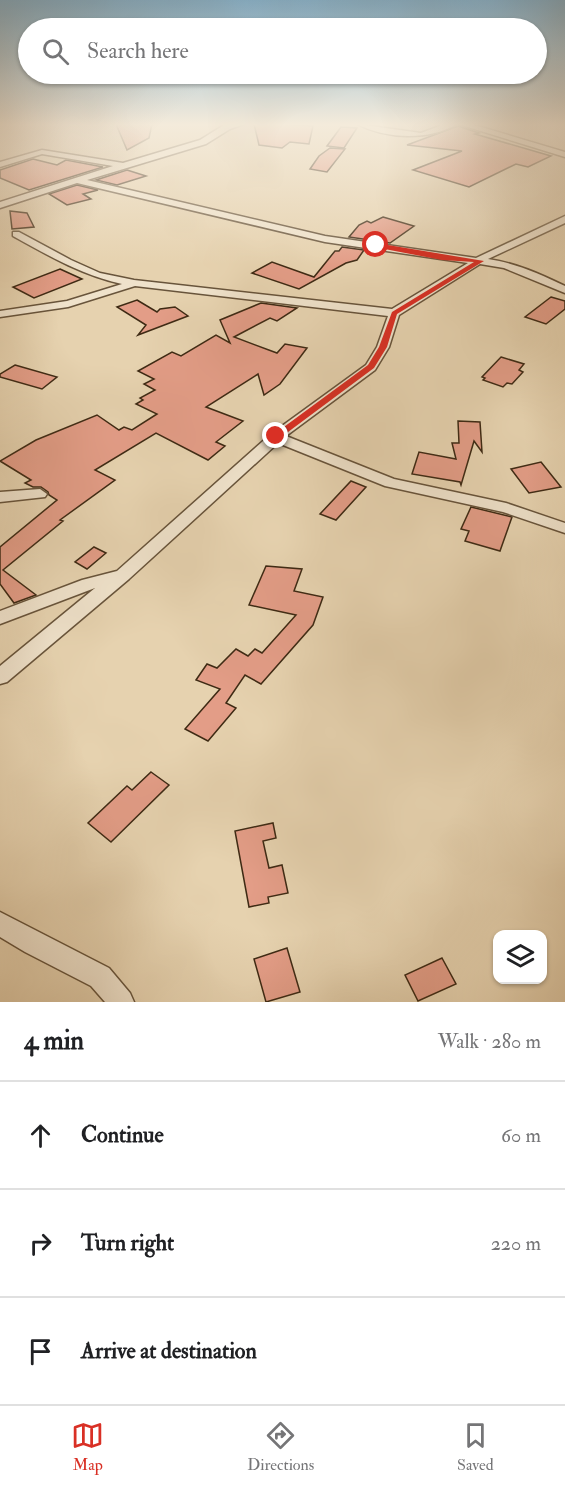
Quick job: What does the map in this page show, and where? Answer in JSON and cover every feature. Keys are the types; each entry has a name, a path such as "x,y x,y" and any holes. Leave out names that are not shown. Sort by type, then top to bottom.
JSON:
{"street":[{"path":"0,205 108,171"},
{"path":"80,181 325,239 376,245 442,258 506,265 565,290"},
{"path":"15,234 97,275 134,282 394,313 504,247 565,219"},
{"path":"546,228 565,232"},
{"path":"0,314 45,309 96,298 134,282"},
{"path":"0,677 123,574 276,436 371,367 383,347 394,313"},
{"path":"276,436 390,483 506,508 565,528"},
{"path":"0,497 40,494"},
{"path":"0,618 88,584 123,574"},
{"path":"0,924 33,944 100,977 121,1002"}],"building":[{"path":"0,171 91,171 29,190 0,178"},
{"path":"125,171 146,176 117,185 96,180"},
{"path":"416,171 502,171 469,187"},
{"path":"77,185 98,190 83,194 91,199 67,205 49,194"},
{"path":"10,211 27,213 34,227 12,229"},
{"path":"383,217 414,226 390,243 349,237 359,225 367,221 371,223"},
{"path":"342,247 364,250 357,260 346,263 299,289 252,273 272,262 314,277 335,251 339,251"},
{"path":"60,269 82,279 34,298 13,287"},
{"path":"551,297 565,301 565,309 546,324 525,317"},
{"path":"137,300 157,312 160,309 175,307 188,316 138,335 146,325 117,307"},
{"path":"261,303 297,308 277,321 270,318 234,337 277,353 285,344 307,348 280,384 264,395 258,374 206,407 243,421 216,442 225,446 208,460 156,433 95,470 115,480 60,520 63,521 3,570 36,595 14,603 0,584 0,547 57,500 41,487 33,487 25,483 31,480 0,461 36,440 97,415 119,430 124,427 132,430 157,414 136,404 143,400 140,398 155,390 144,384 154,379 138,371 172,352 181,356 216,335 230,343 220,320"},
{"path":"501,357 524,364 519,370 523,372 512,384 507,383 503,387 483,380 485,378 482,377"},
{"path":"15,365 57,377 42,389 0,377 0,374"},
{"path":"458,421 480,422 482,452 474,441 461,485 460,482 412,474 419,452 456,459 452,443 459,443"},
{"path":"541,462 561,487 529,493 511,469"},
{"path":"351,481 366,487 336,520 320,514"},
{"path":"471,507 512,517 500,551 465,541 469,531 461,529"},
{"path":"94,547 106,553 87,569 75,562"},
{"path":"266,566 302,569 294,591 323,597 313,625 261,684 245,675 226,703 236,708 208,741 185,729 220,689 196,680 207,664 217,668 236,649 248,656 255,649 262,653 296,615 249,605"},
{"path":"151,772 169,785 111,842 88,823 127,786 132,790"},
{"path":"273,823 276,838 263,841 269,868 282,865 288,893 268,897 269,903 249,907 235,831"},
{"path":"287,948 300,992 266,1002 254,959"},
{"path":"442,958 456,984 418,1001 405,975"}],"route":[{"path":"276,436 371,367 383,347 394,313 481,261 442,258 376,245"}]}
